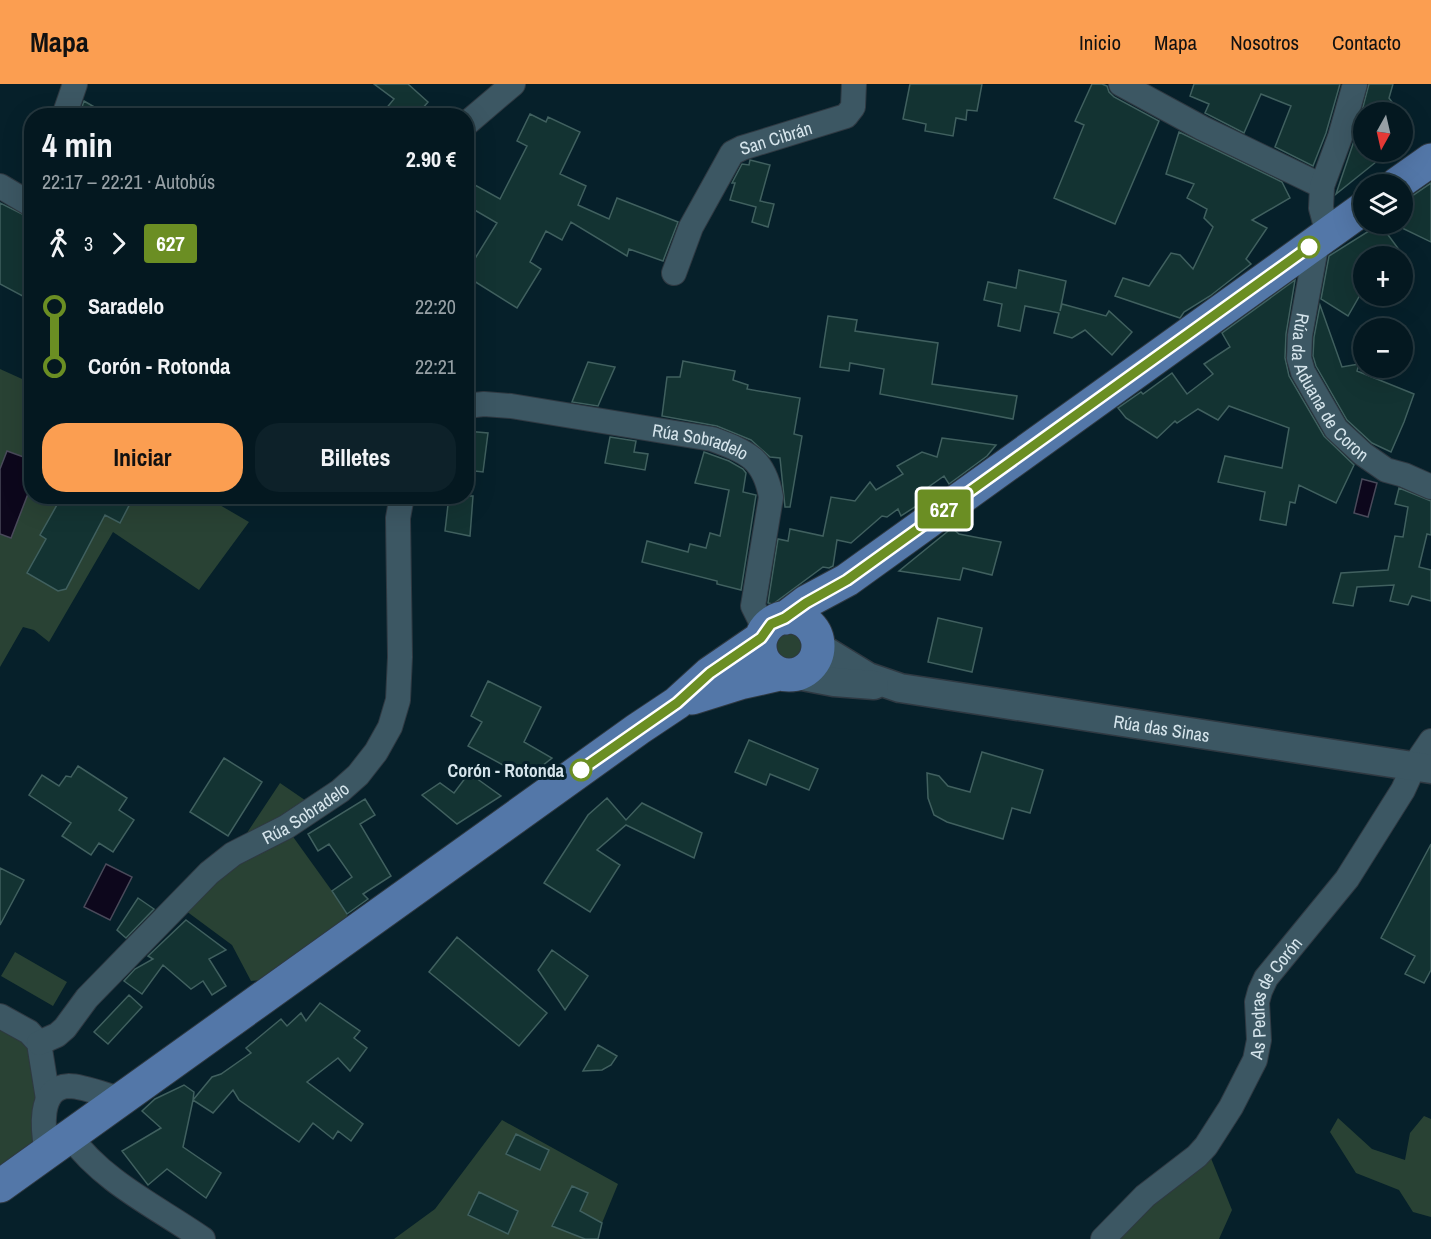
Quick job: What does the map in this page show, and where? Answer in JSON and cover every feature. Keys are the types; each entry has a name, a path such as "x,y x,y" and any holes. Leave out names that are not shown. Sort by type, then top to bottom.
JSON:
{"main road":[{"path":"1410,174 1431,159"},
{"path":"0,1186 677,703 710,673 770,628 806,603 847,580 1353,216"},
{"path":"677,703 740,683 806,670 812,663 818,641 847,580"},
{"path":"789,675 766,664 760,647 770,628 795,618 804,621 812,628 818,641"}],"street":[{"path":"67,108 75,84"},
{"path":"474,117 513,84"},
{"name":"San Cibrán","path":"674,273 691,226 732,153 846,116 853,107 854,84"},
{"path":"1121,84 1202,128 1322,186"},
{"path":"1322,238 1322,186 1340,137 1355,84"},
{"name":"Rúa da Aduana de Coron","path":"1322,238 1300,335 1299,358 1303,372 1336,429 1363,454 1386,471 1404,475 1431,487"},
{"name":"Rúa Sobradelo","path":"474,405 511,406 712,439 738,448 759,464 768,480 771,497 753,606 770,628"},
{"name":"Rúa Sobradelo","path":"40,1048 65,1028 87,998 209,873 233,854 285,827 340,791 358,775 376,752 390,727 398,700 400,657 398,518 401,504"},
{"name":"Rúa das Sinas","path":"818,641 853,669 891,686"},
{"name":"Rúa das Sinas","path":"789,675 834,682 891,686 1422,767"},
{"name":"As Pedras de Corón","path":"1103,1239 1145,1196 1197,1156 1206,1146 1231,1107 1255,1059 1259,1040 1257,1002 1266,978 1347,879 1403,790 1422,767 1431,741"},
{"path":"0,1016 29,1032 71,1086 78,1111 65,1140"},
{"path":"40,1048 48,1099 43,1132 65,1140 110,1177 203,1239"},
{"path":"48,1099 57,1090 71,1086 119,1099"}],"green space":[{"path":"0,369 24,380 24,504 218,504 249,522 199,590 113,532 49,642 34,630 23,627 0,667"},
{"path":"790,632 801,636 805,647 801,658 790,662 779,658 775,647 779,636"},
{"path":"280,783 315,807 286,827 332,891 357,931 294,976 251,981 232,945 178,905 233,854"},
{"path":"15,952 67,982 53,1006 1,976"},
{"path":"0,1016 29,1032 47,1153 0,1186"},
{"path":"1424,1116 1431,1119 1431,1217 1413,1212 1399,1190 1356,1173 1330,1132 1338,1118 1372,1149 1405,1160 1410,1133"},
{"path":"502,1120 618,1184 598,1239 394,1239 435,1209"},
{"path":"1206,1146 1232,1210 1219,1239 1104,1239"}],"shaded area":[{"path":"7,451 24,457 24,504 11,538 0,534 0,469"},
{"path":"1362,479 1377,483 1368,517 1354,513"},
{"path":"106,864 132,877 110,920 84,907"}],"building":[{"path":"374,84 408,84 428,102 423,108 387,108 394,99"},
{"path":"910,84 982,84 977,111 967,110 966,120 956,118 953,136 925,131 926,124 903,119"},
{"path":"1092,84 1107,86 1114,97 1159,121 1115,224 1054,198 1084,125 1075,121"},
{"path":"1194,84 1340,84 1326,133 1313,166 1275,147 1291,106 1261,94 1244,133 1205,113 1209,104 1190,96"},
{"path":"1369,84 1393,84 1389,98 1392,102 1364,102"},
{"path":"84,101 96,108 82,108"},
{"path":"530,114 546,122 548,117 580,132 560,174 586,186 578,205 609,219 617,198 678,222 663,261 629,249 627,256 571,222 562,240 546,231 530,262 541,269 517,308 474,281 474,260 497,223 474,210 474,184 500,199 527,146 517,141"},
{"path":"1179,132 1282,182 1290,198 1252,220 1267,228 1246,259 1251,264 1210,296 1184,312 1180,318 1115,296 1123,278 1149,286 1171,253 1180,255 1193,269 1213,227 1204,218 1207,209 1187,198 1194,184 1166,174"},
{"path":"1353,144 1353,162 1376,162 1361,174 1353,174 1353,180 1336,194"},
{"path":"750,160 770,165 760,201 774,204 768,227 752,222 756,207 730,200 735,183 732,183 742,164 749,165"},
{"path":"1431,183 1431,242 1413,233 1413,195"},
{"path":"0,203 24,215 24,297 0,284"},
{"path":"1364,234 1387,234 1396,246 1353,246 1354,306 1348,316 1321,299 1329,256"},
{"path":"1019,270 1066,281 1060,311 1062,304 1106,316 1109,311 1132,332 1112,355 1085,330 1072,338 1054,333 1059,313 1025,306 1020,331 998,326 1002,304 984,300 988,282 1016,288"},
{"path":"1295,280 1286,334 1285,358 1289,376 1324,436 1354,465 1336,503 1299,485 1295,503 1290,502 1286,525 1260,520 1265,492 1218,482 1225,456 1282,468 1289,428 1229,406 1218,420 1198,409 1177,423 1175,421 1157,438 1126,418 1118,408 1141,392 1143,394 1172,373 1187,394 1213,374 1204,364 1230,347 1222,333"},
{"path":"1320,305 1342,367 1353,365 1353,378 1374,378 1414,394 1391,452 1372,443 1347,420 1316,366 1313,356"},
{"path":"828,316 857,320 855,331 938,343 932,384 1017,396 1013,419 880,394 884,369 850,363 849,371 820,367"},
{"path":"683,361 735,371 733,380 748,385 747,389 800,398 794,434 802,436 790,507 785,507 780,458 770,457 751,440 717,426 662,416 667,377 680,377"},
{"path":"588,362 615,367 598,406 572,402"},
{"path":"474,432 488,433 483,472 474,471"},
{"path":"610,437 636,441 634,452 648,454 645,470 605,463"},
{"path":"942,438 996,445 987,456 949,484 944,476 920,493 924,501 901,516 898,509 887,517 882,516 851,543 837,540 833,566 823,567 773,604 768,603 778,539 788,541 790,529 823,536 831,497 855,501 870,482 876,490 903,474 897,466 922,452 937,457"},
{"path":"704,452 743,469 746,473 743,492 756,495 741,590 717,584 717,581 642,562 647,541 688,552 690,544 706,548 710,533 720,536 729,490 695,483"},
{"path":"1399,488 1431,501 1431,535 1427,534 1419,567 1431,570 1431,601 1412,596 1408,605 1390,601 1394,585 1357,587 1353,606 1333,603 1341,573 1388,570 1395,536 1403,537 1408,507 1395,504"},
{"path":"57,504 130,504 120,523 105,515 66,589 58,591 27,573 46,539 40,535"},
{"path":"448,504 472,504 470,536 445,531"},
{"path":"952,528 959,534 1001,542 992,575 963,568 960,580 899,571"},
{"path":"938,618 982,628 972,672 928,662"},
{"path":"488,681 541,707 524,742 552,758 527,778 468,746 482,722 471,716"},
{"path":"749,740 818,769 809,790 770,774 766,785 735,772"},
{"path":"982,752 1043,770 1030,813 1012,808 1003,839 947,822 934,815 928,798 927,773 939,776 948,786 970,792"},
{"path":"224,758 262,782 228,836 190,812"},
{"path":"78,766 127,798 119,810 134,820 113,852 99,843 91,855 62,836 71,823 29,795 42,775 59,786 66,776 71,777"},
{"path":"469,773 501,796 457,824 422,795 440,783 454,793"},
{"path":"607,798 626,820 642,803 702,833 694,858 626,825 597,850 620,865 590,912 544,883 588,815"},
{"path":"365,799 375,815 360,824 391,876 363,894 368,899 347,914 332,891 352,877 329,844 318,851 308,834"},
{"path":"1431,844 1431,970 1424,983 1405,974 1415,956 1381,938"},
{"path":"0,868 24,880 0,925"},
{"path":"138,898 154,909 126,938 117,930"},
{"path":"186,920 226,950 209,959 226,986 212,995 203,981 191,989 163,965 142,994 124,981 135,969 153,959 148,956"},
{"path":"457,937 547,1013 519,1046 429,972"},
{"path":"552,950 588,976 565,1010 538,970"},
{"path":"129,995 142,1007 108,1044 94,1032"},
{"path":"320,1003 360,1031 354,1038 367,1048 350,1071 338,1058 307,1082 363,1124 351,1141 338,1131 333,1139 313,1123 299,1142 239,1100 233,1090 213,1113 193,1100 212,1077 221,1074 251,1053 246,1048 281,1019 287,1026 301,1013 306,1021"},
{"path":"598,1045 617,1056 611,1065 602,1070 583,1071"},
{"path":"184,1085 194,1092 183,1147 221,1173 206,1198 167,1169 148,1185 122,1151 161,1128 142,1111 155,1099"},
{"path":"516,1134 549,1150 540,1170 506,1154"},
{"path":"572,1186 588,1193 580,1211 602,1223 598,1239 585,1239 552,1226"},
{"path":"479,1192 518,1211 508,1234 468,1215"}],"bus line":[{"name":"627","path":"581,770 677,703 710,673 761,638 771,624 785,618 806,603 847,580 1309,247"}],"place":[{"name":"Corón - Rotonda","path":"581,770"}]}
